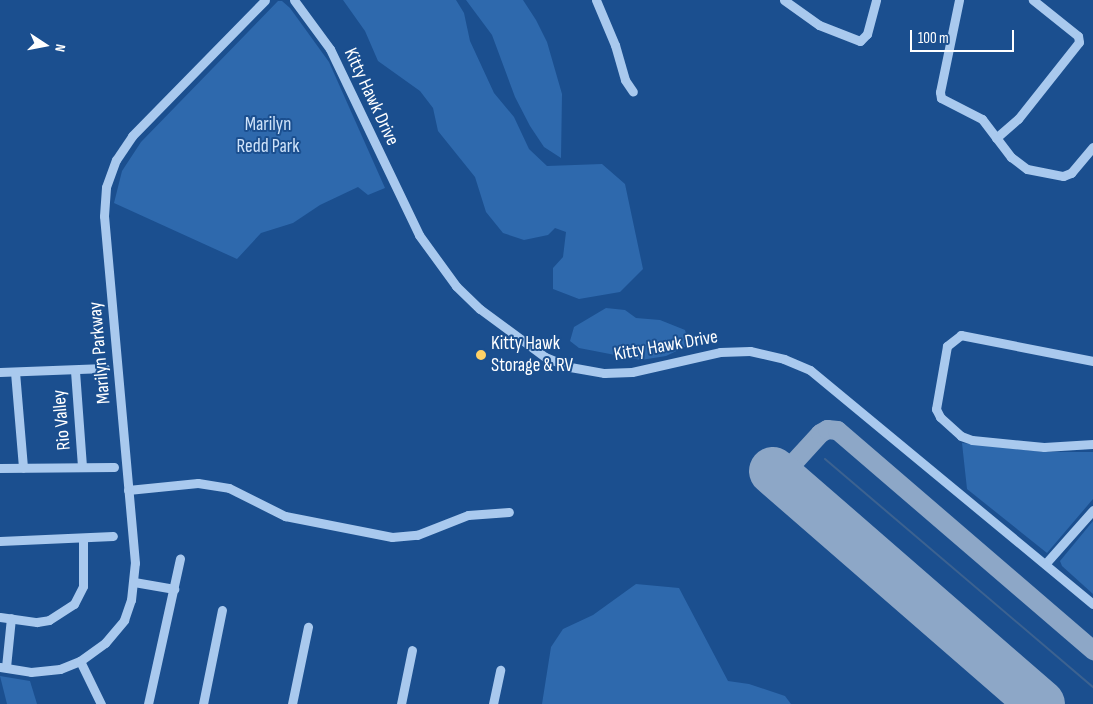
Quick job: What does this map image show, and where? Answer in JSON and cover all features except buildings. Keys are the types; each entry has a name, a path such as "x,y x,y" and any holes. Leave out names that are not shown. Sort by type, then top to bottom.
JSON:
{"street":[{"name":"Marilyn Parkway","path":"3,667 31,672 60,670 80,661 105,643 124,620 134,582 128,490 104,216 106,187 116,160 132,136 265,0"},
{"name":"Kitty Hawk Drive","path":"294,0 330,49 419,235 456,286 487,314 545,357 570,367 604,373 632,372 720,352 750,352 784,360 810,370 1093,604"},
{"path":"596,0 615,45 625,80 633,92"},
{"path":"784,0 819,25 860,41 867,34 876,0"},
{"path":"959,0 940,92 941,98 982,119 996,138 1026,169 1064,176 1071,173 1093,147"},
{"path":"996,138 1018,119 1079,42 1078,36 1033,0"},
{"path":"1093,361 960,335 947,346 936,409 940,417 961,436 972,440 1044,447 1093,444"},
{"path":"0,372 75,371 105,368"},
{"name":"Rio Valley","path":"75,371 82,466"},
{"path":"15,372 23,468"},
{"path":"0,468 114,467"},
{"path":"128,490 198,483 228,488 285,516 392,537 417,535 468,515 509,512"},
{"path":"1046,564 1093,510"},
{"path":"0,541 113,536"},
{"path":"0,617 37,622 49,620 74,604 83,586 83,538"},
{"path":"148,704 180,558"},
{"path":"134,582 174,589"},
{"path":"203,704 222,610"},
{"path":"3,667 12,618"},
{"path":"292,704 308,627"},
{"path":"401,704 412,650"},
{"path":"80,661 101,704"},
{"path":"492,704 500,670"}],"green space":[{"path":"343,0 456,0 464,13 470,41 494,93 514,117 529,149 547,166 602,164 625,184 643,269 620,292 579,299 553,289 553,268 563,257 566,232 555,228 548,235 524,240 503,233 486,212 475,177 438,131 433,108 420,91 378,61 365,31"},
{"path":"466,0 523,0 536,20 547,42 562,94 561,158 544,147 530,126 515,97 492,35"},
{"name":"Marilyn Redd Park","path":"278,1 282,1 290,8 329,62 385,188 368,195 358,187 320,205 293,223 261,233 237,259 114,203 122,171 141,142"},
{"path":"606,308 625,310 636,318 660,320 685,330 689,345 666,356 641,360 579,348 570,341 574,327"},
{"path":"962,443 1044,452 1093,452 1093,499 1047,553 967,489"},
{"path":"1093,521 1093,594 1062,566 1060,561"},
{"path":"636,584 679,588 728,681 749,684 785,696 791,704 542,704 551,647 563,629 593,615"},
{"path":"0,676 30,681 37,704 7,704"}],"waterway":[{"path":"825,459 1093,687"}],"taxiway":[{"path":"791,487 786,476 788,468 820,433 827,429 837,430 1093,650"}],"runway":[{"path":"773,471 1041,704"}],"place":[{"name":"Kitty Hawk Storage & RV","path":"481,355"}]}
